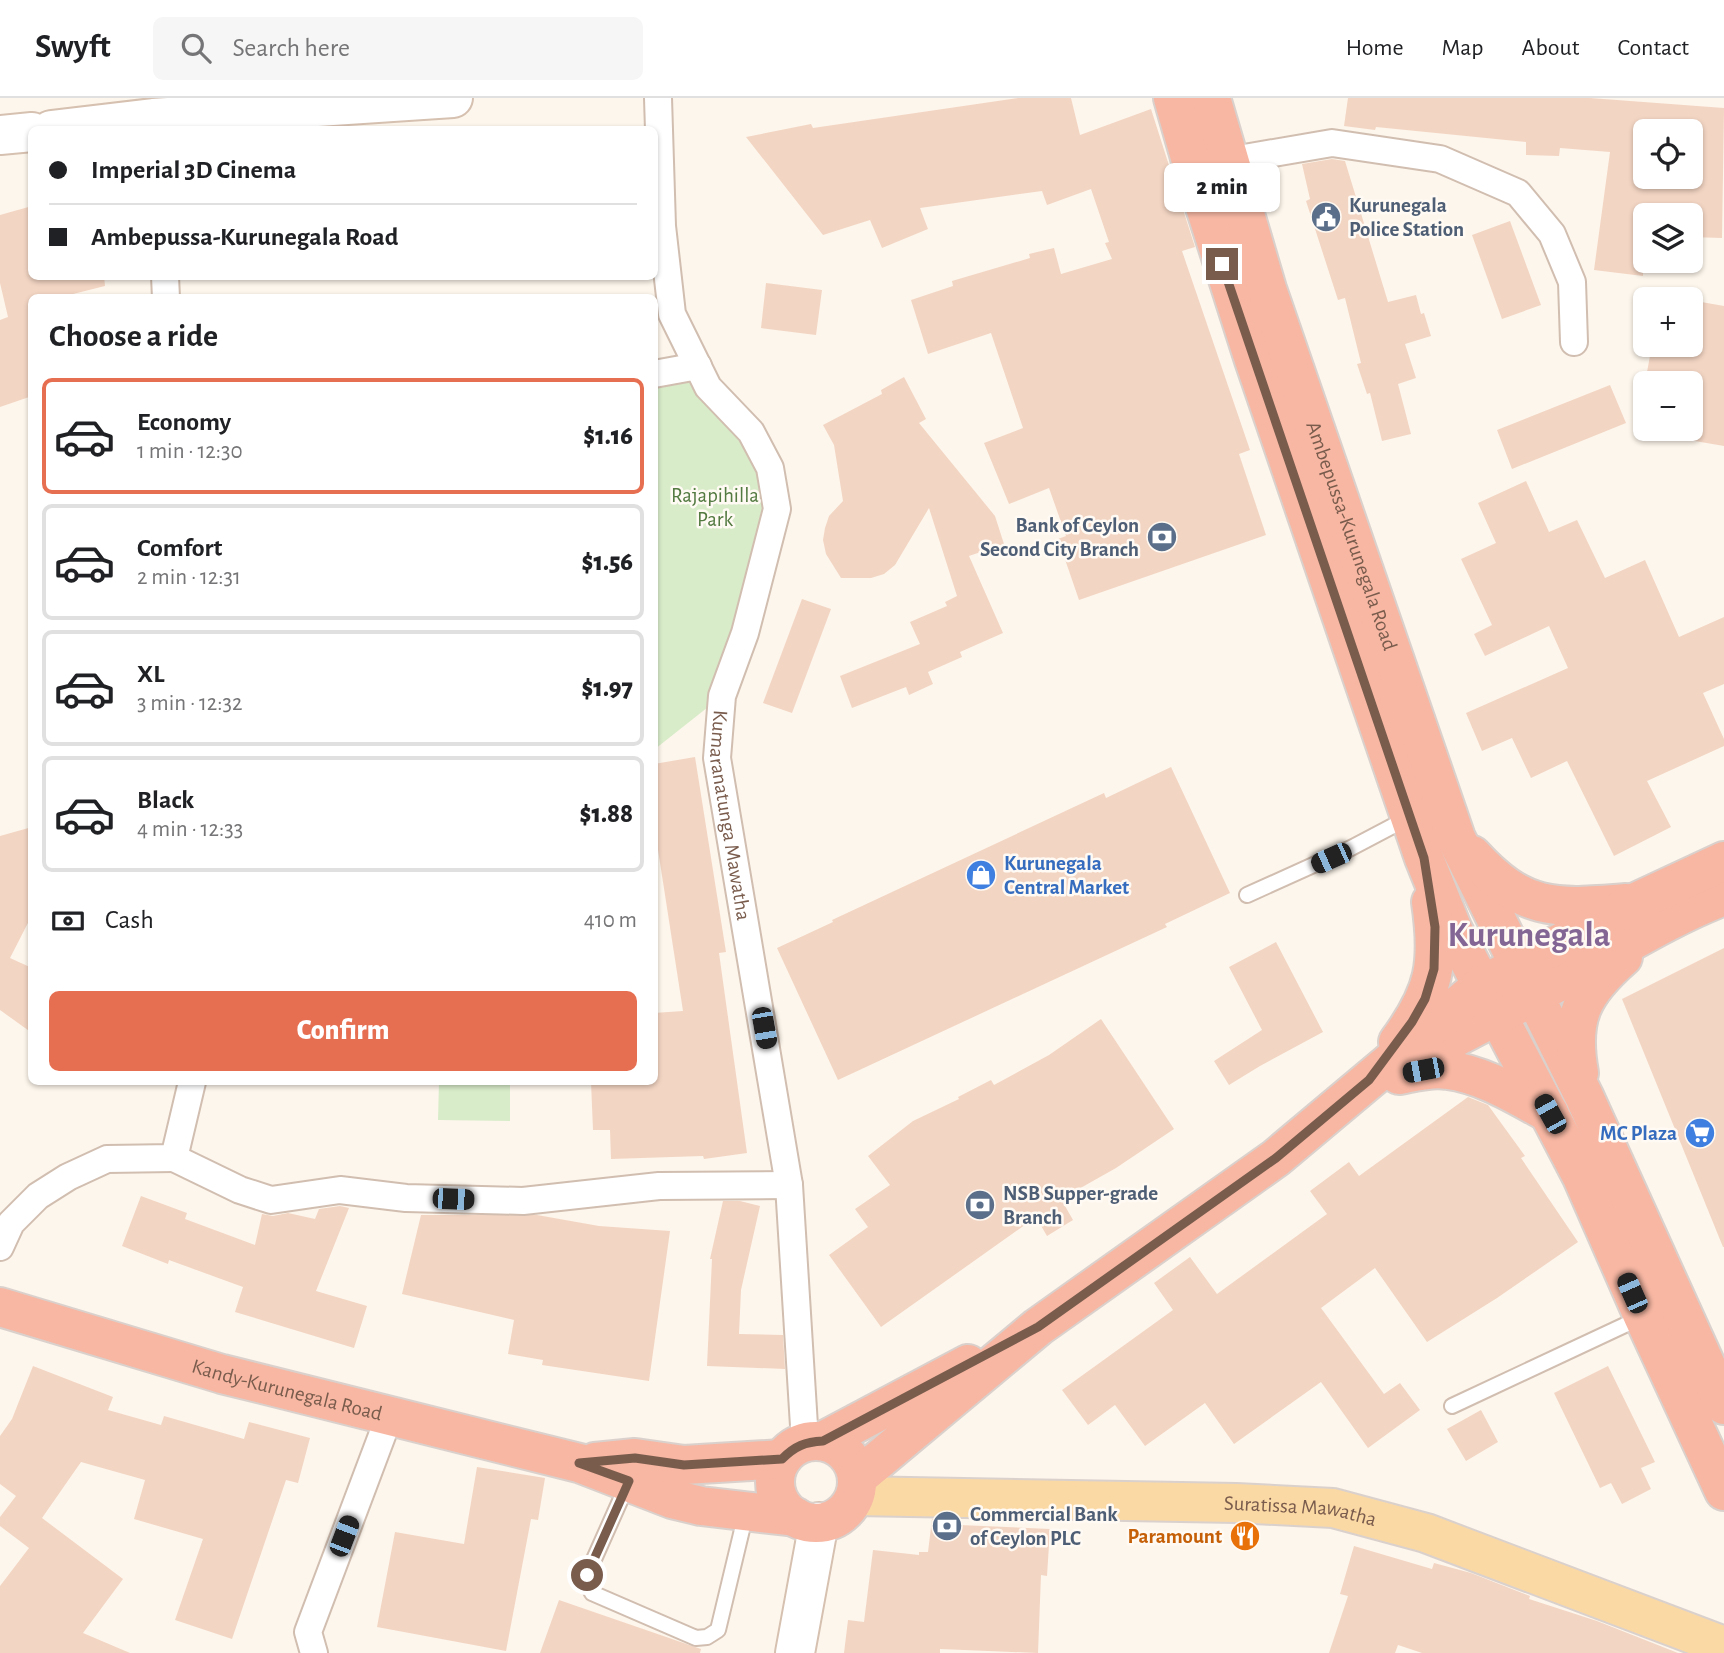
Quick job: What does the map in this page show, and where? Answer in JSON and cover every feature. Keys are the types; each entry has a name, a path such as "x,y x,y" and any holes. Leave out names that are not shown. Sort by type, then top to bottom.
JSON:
{"highway":[{"name":"Ambepussa-Kurunegala Road","path":"1173,98 1230,288 1409,817 1453,930 1582,1177 1643,1317 1699,1363"},
{"name":"Ambepussa-Kurunegala Road","path":"1211,98 1227,161 1267,289 1456,838 1584,1096"},
{"path":"1456,838 1502,884 1535,903 1646,914 1724,896"},
{"path":"1369,1080 1412,1022 1425,999 1434,969 1435,927 1424,858"},
{"path":"1724,861 1646,914 1581,1006 1575,1025 1584,1096 1699,1363 1724,1405"},
{"name":"Kandy-Kurunegala Road","path":"856,1487 1038,1327 1276,1158 1369,1080 1489,1002 1646,914"},
{"path":"1369,1080 1423,1070 1448,1070 1496,1084 1550,1114"},
{"name":"Kandy-Kurunegala Road","path":"0,1307 159,1356 389,1417 579,1463 672,1499 701,1506 808,1520"},
{"name":"Kandy-Kurunegala Road","path":"579,1463 635,1458 684,1465 803,1448 1038,1327"},
{"path":"1699,1363 1724,1491"},
{"path":"836,1445 847,1454 854,1465 856,1487 840,1514 834,1518 808,1520 780,1501 775,1480 803,1448 836,1445"}],"main road":[{"name":"Suratissa Mawatha","path":"856,1487 1333,1508 1426,1533 1724,1646"}],"street":[{"path":"119,126 453,98"},
{"name":"Kumaranatunga Mawatha","path":"658,98 662,226 672,314 708,387 751,432 770,468 777,509 745,633 722,696 717,758 789,1185 803,1448"},
{"path":"0,135 28,132"},
{"path":"1227,161 1332,143 1440,159 1518,193 1552,234 1572,282 1574,342"},
{"path":"658,373 698,366"},
{"path":"174,1158 190,1085"},
{"path":"0,1247 11,1223 38,1196 68,1177 107,1159 174,1158 240,1190 271,1199 340,1190 406,1198 523,1201 659,1186 789,1185"},
{"path":"314,1653 308,1632 389,1417"},
{"path":"795,1653 808,1520"}],"lane":[{"path":"1247,895 1351,848 1409,817"},
{"path":"1452,1406 1643,1317"},
{"path":"629,1481 587,1575 588,1585 592,1592 696,1638 707,1637 718,1630 747,1512"}],"green space":[{"name":"Rajapihilla Park","path":"698,366 751,432 777,509 722,696 658,747 658,373"},
{"path":"439,1085 510,1085 510,1121 438,1120"}],"building":[{"path":"1018,98 1071,98 1080,135 1151,109 1195,247 1182,251 1250,450 1239,454 1266,535 1079,600 1058,539 1066,536 1049,488 1009,504 984,443 1023,428 991,333 928,354 911,300 953,286 952,281 1030,258 1029,254 1054,248 1061,274 1112,259 1105,243 1109,242 1091,189 1047,205 1042,191 920,208 928,229 882,248 870,220 823,235 746,137 811,124 813,128"},
{"path":"1348,98 1590,98 1724,108 1722,238 1703,237 1703,203 1633,203 1633,273 1643,273 1643,276 1594,270 1610,152 1560,148 1559,156 1526,155 1526,142 1376,127 1375,130 1344,126"},
{"path":"1332,159 1345,161 1388,302 1416,295 1431,336 1405,344 1416,378 1398,384 1411,434 1382,441 1370,393 1367,394 1357,364 1361,363 1345,298 1338,300 1306,201 1310,199 1302,164"},
{"path":"28,207 28,280 104,280 105,286 73,294 28,294 28,397 0,407 0,320 8,317 0,283 0,215"},
{"path":"1510,221 1541,305 1502,319 1472,235"},
{"path":"766,283 822,290 816,335 761,328"},
{"path":"1703,302 1724,306 1724,446 1695,441 1703,441 1703,371 1647,371 1650,357 1703,357"},
{"path":"904,377 926,419 919,423 995,516 1004,544 969,556 1003,633 960,652 962,657 928,672 933,684 909,695 906,687 852,708 840,676 920,644 910,622 947,606 945,602 957,596 929,508 895,565 884,574 871,578 841,578 826,554 823,540 825,528 829,516 843,501 834,445 823,425 882,394 881,390"},
{"path":"1610,385 1626,423 1512,469 1497,430"},
{"path":"1526,481 1549,532 1577,520 1605,578 1645,560 1679,637 1724,617 1724,684 1703,693 1724,739 1724,746 1647,781 1671,827 1614,856 1567,761 1531,778 1512,738 1482,751 1466,713 1568,668 1549,626 1485,656 1474,634 1492,625 1461,559 1496,543 1478,503"},
{"path":"802,599 831,609 792,713 763,703"},
{"path":"695,757 726,952 719,953 747,1153 704,1159 703,1156 611,1159 610,1130 593,1130 591,1085 658,1085 658,1013 683,1011 658,850 658,763"},
{"path":"1171,767 1230,893 1165,924 1167,927 838,1080 777,948 1104,793 1106,798"},
{"path":"28,828 28,923 10,958 28,966 28,1030 0,1010 0,836"},
{"path":"1276,942 1323,1032 1229,1085 1214,1061 1262,1030 1229,967"},
{"name":"MC Plaza","path":"1724,948 1724,1247 1723,1247 1622,999"},
{"path":"1101,1019 1174,1129 1116,1168 1061,1199 1073,1220 1047,1236 1036,1217 881,1327 829,1255 868,1227 855,1209 890,1185 868,1156 913,1121 991,1080 994,1085 1049,1055"},
{"path":"1468,1097 1488,1105 1525,1156 1521,1158 1578,1242 1427,1342 1375,1268 1321,1308 1384,1394 1400,1383 1420,1410 1368,1448 1321,1382 1234,1444 1205,1403 1145,1446 1115,1405 1088,1425 1062,1390 1173,1310 1154,1283 1190,1257 1217,1294 1327,1214 1310,1191 1349,1162 1359,1176"},
{"path":"141,1196 187,1213 185,1219 255,1245 262,1214 273,1216 288,1213 315,1219 319,1209 340,1206 349,1208 316,1291 367,1306 354,1348 235,1312 243,1287 169,1260 168,1264 122,1246"},
{"path":"723,1201 740,1201 760,1206 741,1290 739,1334 783,1335 785,1369 707,1366 710,1259"},
{"path":"421,1215 537,1215 599,1226 670,1231 649,1381 542,1365 543,1360 508,1354 514,1320 402,1294"},
{"path":"33,1366 113,1397 108,1410 161,1425 164,1416 244,1439 249,1422 310,1438 298,1483 286,1480 232,1639 175,1620 203,1539 134,1519 145,1480 81,1462 42,1518 123,1579 83,1633 130,1653 0,1653 0,1586 29,1548 0,1526 0,1517 16,1496 0,1484 0,1436 12,1419"},
{"path":"1608,1366 1655,1462 1641,1468 1651,1489 1622,1504 1611,1483 1600,1488 1554,1393"},
{"path":"1481,1410 1498,1442 1466,1461 1447,1429"},
{"path":"477,1467 545,1478 538,1520 531,1519 506,1651 377,1627 395,1532 464,1544"},
{"path":"932,1519 961,1520 960,1525 1050,1529 1047,1576 1041,1575 1038,1653 940,1649 940,1653 844,1653 848,1620 864,1622 873,1550 919,1555 919,1552 928,1552"},
{"path":"1354,1546 1432,1569 1434,1563 1471,1573 1530,1596 1529,1599 1597,1621 1678,1653 1422,1653 1398,1645 1395,1653 1329,1653 1348,1596 1340,1594"},
{"path":"559,1600 701,1649 700,1653 540,1653"}],"place":[{"name":"Kurunegala Police Station","path":"1326,217"},
{"name":"Bank of Ceylon Second City Branch","path":"1162,537"},
{"name":"Kurunegala Central Market","path":"981,875"},
{"name":"MC Plaza","path":"1700,1133"},
{"name":"NSB Supper-grade Branch","path":"980,1205"},
{"name":"Commercial Bank of Ceylon PLC","path":"947,1526"},
{"name":"Paramount","path":"1245,1536"}],"district":[{"name":"Kurunegala","path":"1529,934"}],"route":[{"path":"587,1575 629,1481 579,1463 635,1458 684,1465 782,1459 805,1442 823,1441 1038,1327 1276,1158 1369,1080 1412,1022 1425,999 1434,969 1436,949 1424,858 1222,264"}]}
